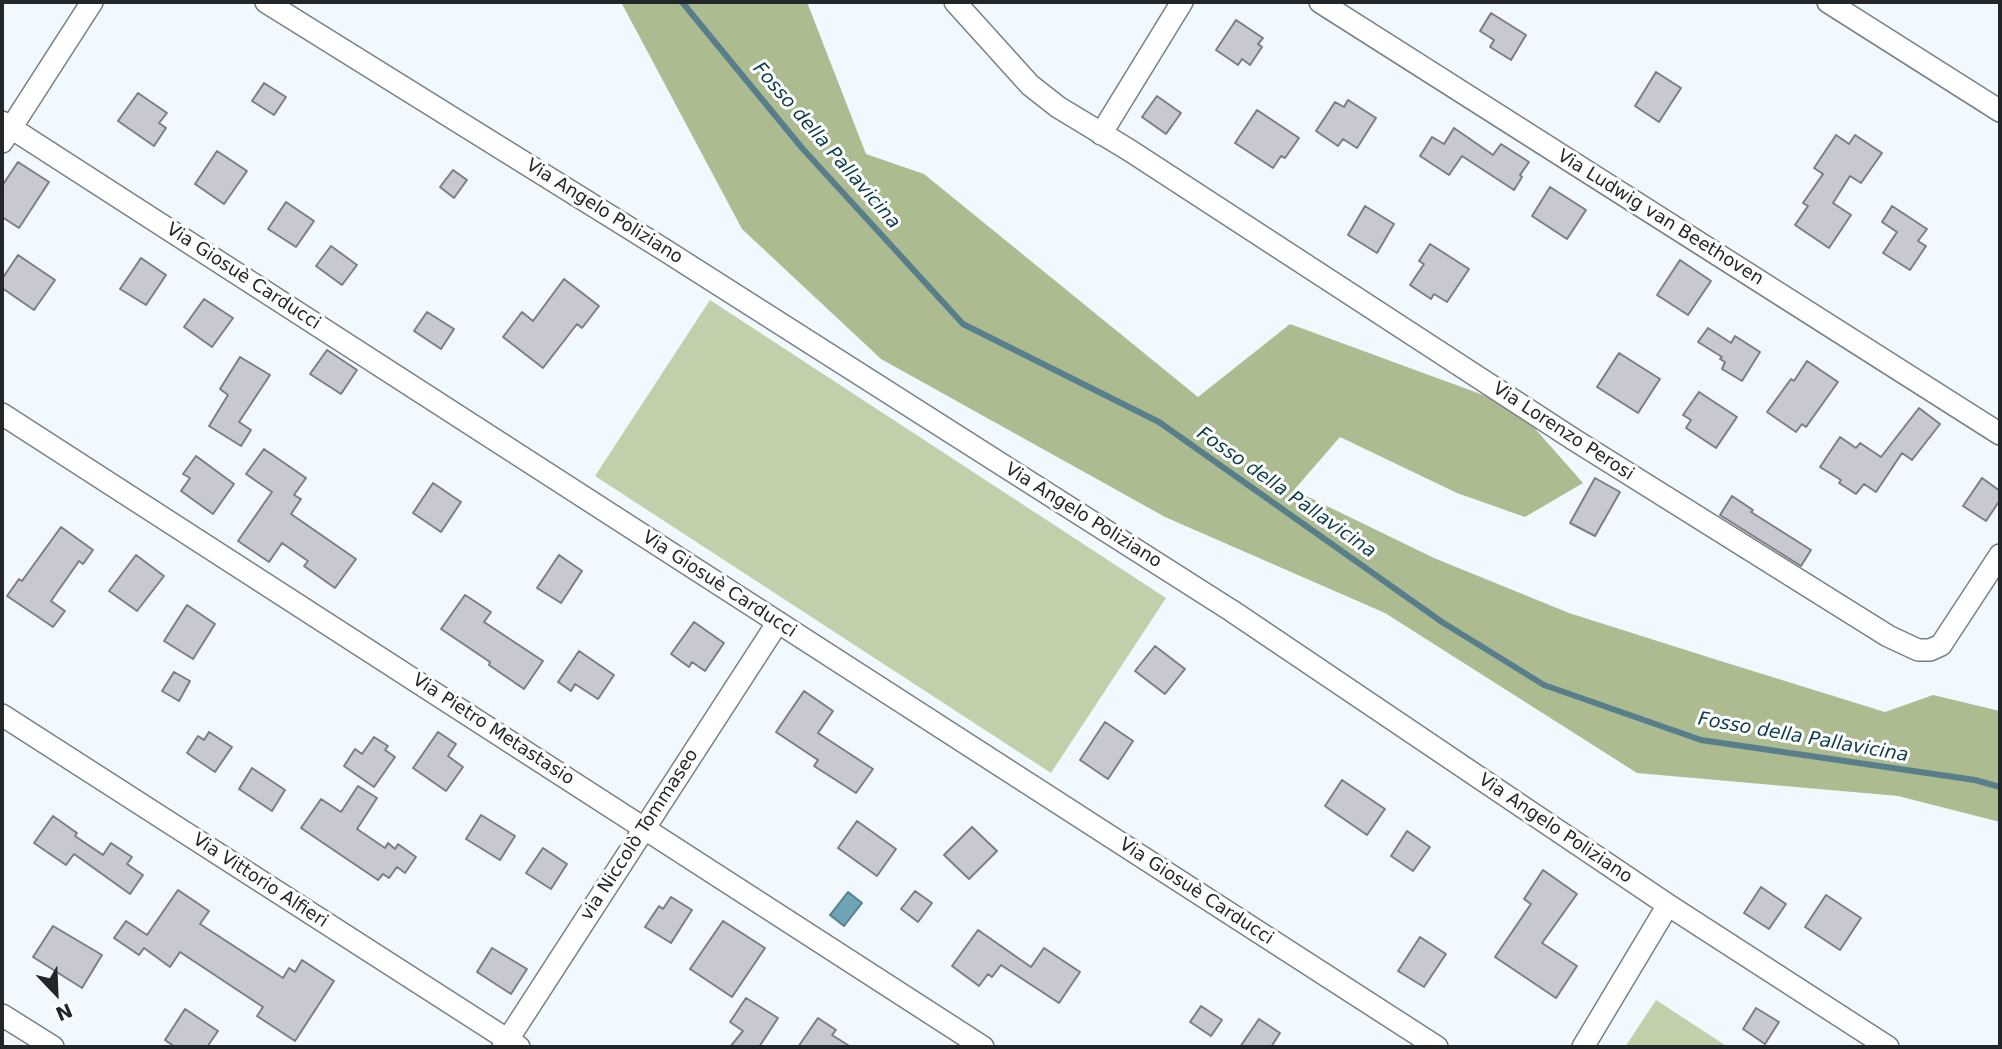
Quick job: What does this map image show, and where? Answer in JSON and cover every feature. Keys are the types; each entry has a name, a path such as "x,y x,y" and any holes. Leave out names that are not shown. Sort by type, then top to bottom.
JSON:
{"street":[{"path":"5,130 92,2"},
{"name":"Via Angelo Poliziano","path":"266,2 663,249 1221,604 1668,905 1888,1047"},
{"name":"Via Lorenzo Perosi","path":"955,2 1030,85 1058,107 1573,439 1888,636 1913,649 1930,650 1944,642 2000,555"},
{"path":"1101,134 1182,2"},
{"name":"Via Ludwig van Beethoven","path":"1320,2 2000,434"},
{"path":"1828,2 1848,8 2000,111"},
{"name":"Via Giosuè Carducci","path":"5,130 778,622 1437,1047"},
{"name":"Via Pietro Metastasio","path":"2,414 983,1047"},
{"name":"via Niccolò Tommaseo","path":"510,1045 644,827 778,622"},
{"name":"Via Vittorio Alfieri","path":"2,715 510,1045"},
{"path":"1583,1047 1668,905"},
{"path":"2,1015 53,1047"}],"green space":[{"path":"621,2 807,2 866,154 924,174 1198,397 1290,324 1516,407 1583,483 1525,517 1457,493 1340,437 1294,490 1434,558 1569,613 1711,658 1885,712 1933,695 2000,711 2000,822 1898,796 1637,773 1385,613 1165,517 881,359 742,229"},
{"path":"710,300 1166,598 1051,773 595,476"},
{"path":"1656,1000 1728,1047 1625,1047"}],"water":[{"path":"848,892 862,903 844,926 830,915"}],"building":[{"path":"1491,13 1526,35 1511,60 1490,47 1494,40 1480,31"},
{"path":"1236,20 1263,38 1258,44 1262,47 1250,65 1242,59 1238,65 1216,50"},
{"path":"1656,72 1681,88 1659,122 1635,106"},
{"path":"264,83 286,97 274,115 252,101"},
{"path":"138,93 167,113 159,123 166,128 154,146 118,121"},
{"path":"1157,96 1181,113 1166,134 1142,117"},
{"path":"1348,100 1376,118 1357,148 1343,139 1338,146 1316,131 1335,102 1344,107"},
{"path":"1257,110 1299,138 1285,158 1281,156 1273,168 1235,143"},
{"path":"1454,128 1493,155 1501,144 1529,162 1514,190 1462,156 1449,175 1420,156 1432,137 1444,144"},
{"path":"1836,135 1849,144 1855,135 1882,153 1861,183 1850,176 1833,203 1851,215 1829,248 1795,225 1808,206 1803,203 1823,174 1814,168"},
{"path":"217,151 247,171 224,204 195,184"},
{"path":"18,162 49,182 19,228 2,217 2,186"},
{"path":"453,170 467,180 454,198 440,187"},
{"path":"1550,187 1586,210 1567,239 1532,216"},
{"path":"286,202 314,221 296,247 268,229"},
{"path":"1365,206 1394,224 1377,253 1348,235"},
{"path":"1892,206 1927,229 1918,241 1926,246 1910,270 1883,253 1897,232 1882,222"},
{"path":"1430,244 1469,269 1447,302 1434,294 1431,299 1410,285 1424,264 1419,261"},
{"path":"331,246 357,265 342,285 316,266"},
{"path":"18,255 55,280 34,310 2,288 2,279"},
{"path":"141,258 166,275 146,305 120,289"},
{"path":"1680,260 1711,281 1688,315 1657,295"},
{"path":"564,279 599,306 582,328 577,324 543,368 503,337 522,312 533,321"},
{"path":"204,299 233,318 212,347 184,327"},
{"path":"427,312 454,329 441,349 414,331"},
{"path":"1708,328 1731,343 1735,336 1760,352 1742,381 1722,369 1725,362 1720,359 1722,357 1698,342"},
{"path":"327,350 357,370 341,394 310,374"},
{"path":"1619,353 1660,379 1638,413 1597,387"},
{"path":"240,357 270,375 239,422 251,430 241,446 209,426 228,395 220,389"},
{"path":"1807,361 1838,382 1806,427 1802,424 1796,432 1767,412 1791,379 1794,381"},
{"path":"1699,392 1737,417 1716,448 1686,428 1691,420 1683,415"},
{"path":"1919,408 1940,424 1912,460 1902,453 1876,492 1864,484 1856,494 1839,483 1841,480 1820,467 1840,437 1856,448 1860,443 1881,457"},
{"path":"264,449 306,478 294,495 301,499 291,514 356,559 335,588 304,566 308,561 282,543 269,562 238,541 272,492 246,474"},
{"path":"196,456 234,484 213,514 181,491 190,478 183,474"},
{"path":"1595,478 1620,492 1595,536 1570,523"},
{"path":"1982,478 2000,491 2000,500 1986,521 1963,506"},
{"path":"433,483 461,502 441,532 413,513"},
{"path":"1732,496 1753,510 1751,512 1811,550 1801,566 1720,515"},
{"path":"61,527 93,550 83,564 79,561 51,601 65,611 53,627 7,596 19,579 22,581"},
{"path":"136,555 164,576 137,611 109,591"},
{"path":"559,555 582,571 561,603 537,588"},
{"path":"465,595 491,612 484,622 543,661 524,689 441,629"},
{"path":"187,605 215,624 193,659 164,641"},
{"path":"694,622 724,643 705,671 692,662 689,667 671,654"},
{"path":"1155,646 1185,669 1165,694 1135,671"},
{"path":"579,651 614,675 598,699 575,684 571,691 558,682"},
{"path":"174,672 190,681 179,701 162,691"},
{"path":"804,691 833,711 818,733 873,769 856,793 814,766 818,760 776,732"},
{"path":"1105,722 1133,741 1108,779 1080,760"},
{"path":"209,732 232,747 215,772 187,753 198,736 204,740"},
{"path":"438,732 456,744 448,756 463,767 446,791 413,768"},
{"path":"374,737 388,746 385,750 395,757 374,787 344,766 355,749 362,754"},
{"path":"252,768 285,790 272,811 239,789"},
{"path":"1342,780 1385,809 1367,835 1325,806"},
{"path":"358,786 377,798 357,829 385,848 388,843 395,849 398,844 416,857 405,873 397,867 389,878 383,874 378,880 301,828 321,799 341,812"},
{"path":"481,815 515,836 500,860 466,839"},
{"path":"53,816 77,833 75,836 103,855 111,843 132,857 127,864 143,875 130,894 74,854 66,865 34,843"},
{"path":"857,821 896,849 877,876 838,848"},
{"path":"972,827 997,851 969,879 944,855"},
{"path":"1407,831 1430,847 1413,871 1391,856"},
{"path":"543,848 567,864 551,889 526,873"},
{"path":"1543,870 1577,894 1542,943 1577,966 1556,998 1495,957 1531,904 1524,899"},
{"path":"1761,887 1786,904 1769,929 1744,913"},
{"path":"178,890 209,911 200,924 283,978 289,968 295,972 302,960 334,981 295,1041 257,1016 263,1007 180,952 170,967 144,948 139,955 114,938 126,921 147,935"},
{"path":"915,891 932,903 918,922 901,909"},
{"path":"1826,895 1861,918 1840,950 1805,927"},
{"path":"671,897 692,910 671,943 645,927 659,906 663,909"},
{"path":"723,921 765,948 732,997 690,969"},
{"path":"53,926 102,955 82,988 33,957"},
{"path":"978,930 1031,967 1044,948 1080,972 1059,1003 1001,965 992,977 988,974 979,986 952,966"},
{"path":"1420,937 1446,954 1424,987 1398,971"},
{"path":"492,948 527,969 511,994 477,972"},
{"path":"746,998 778,1018 759,1047 730,1047 743,1031 730,1022"},
{"path":"1201,1006 1222,1020 1211,1036 1190,1022"},
{"path":"1756,1008 1779,1022 1765,1044 1743,1029"},
{"path":"185,1009 218,1031 207,1047 175,1047 165,1040"},
{"path":"818,1018 836,1030 832,1035 851,1047 798,1047"},
{"path":"1259,1019 1280,1033 1271,1047 1240,1047"}],"waterway":[{"name":"Fosso della Pallavicina","path":"682,2 802,148 963,324 1159,422 1442,622 1544,685 1701,740 1975,780 2000,787"}]}
